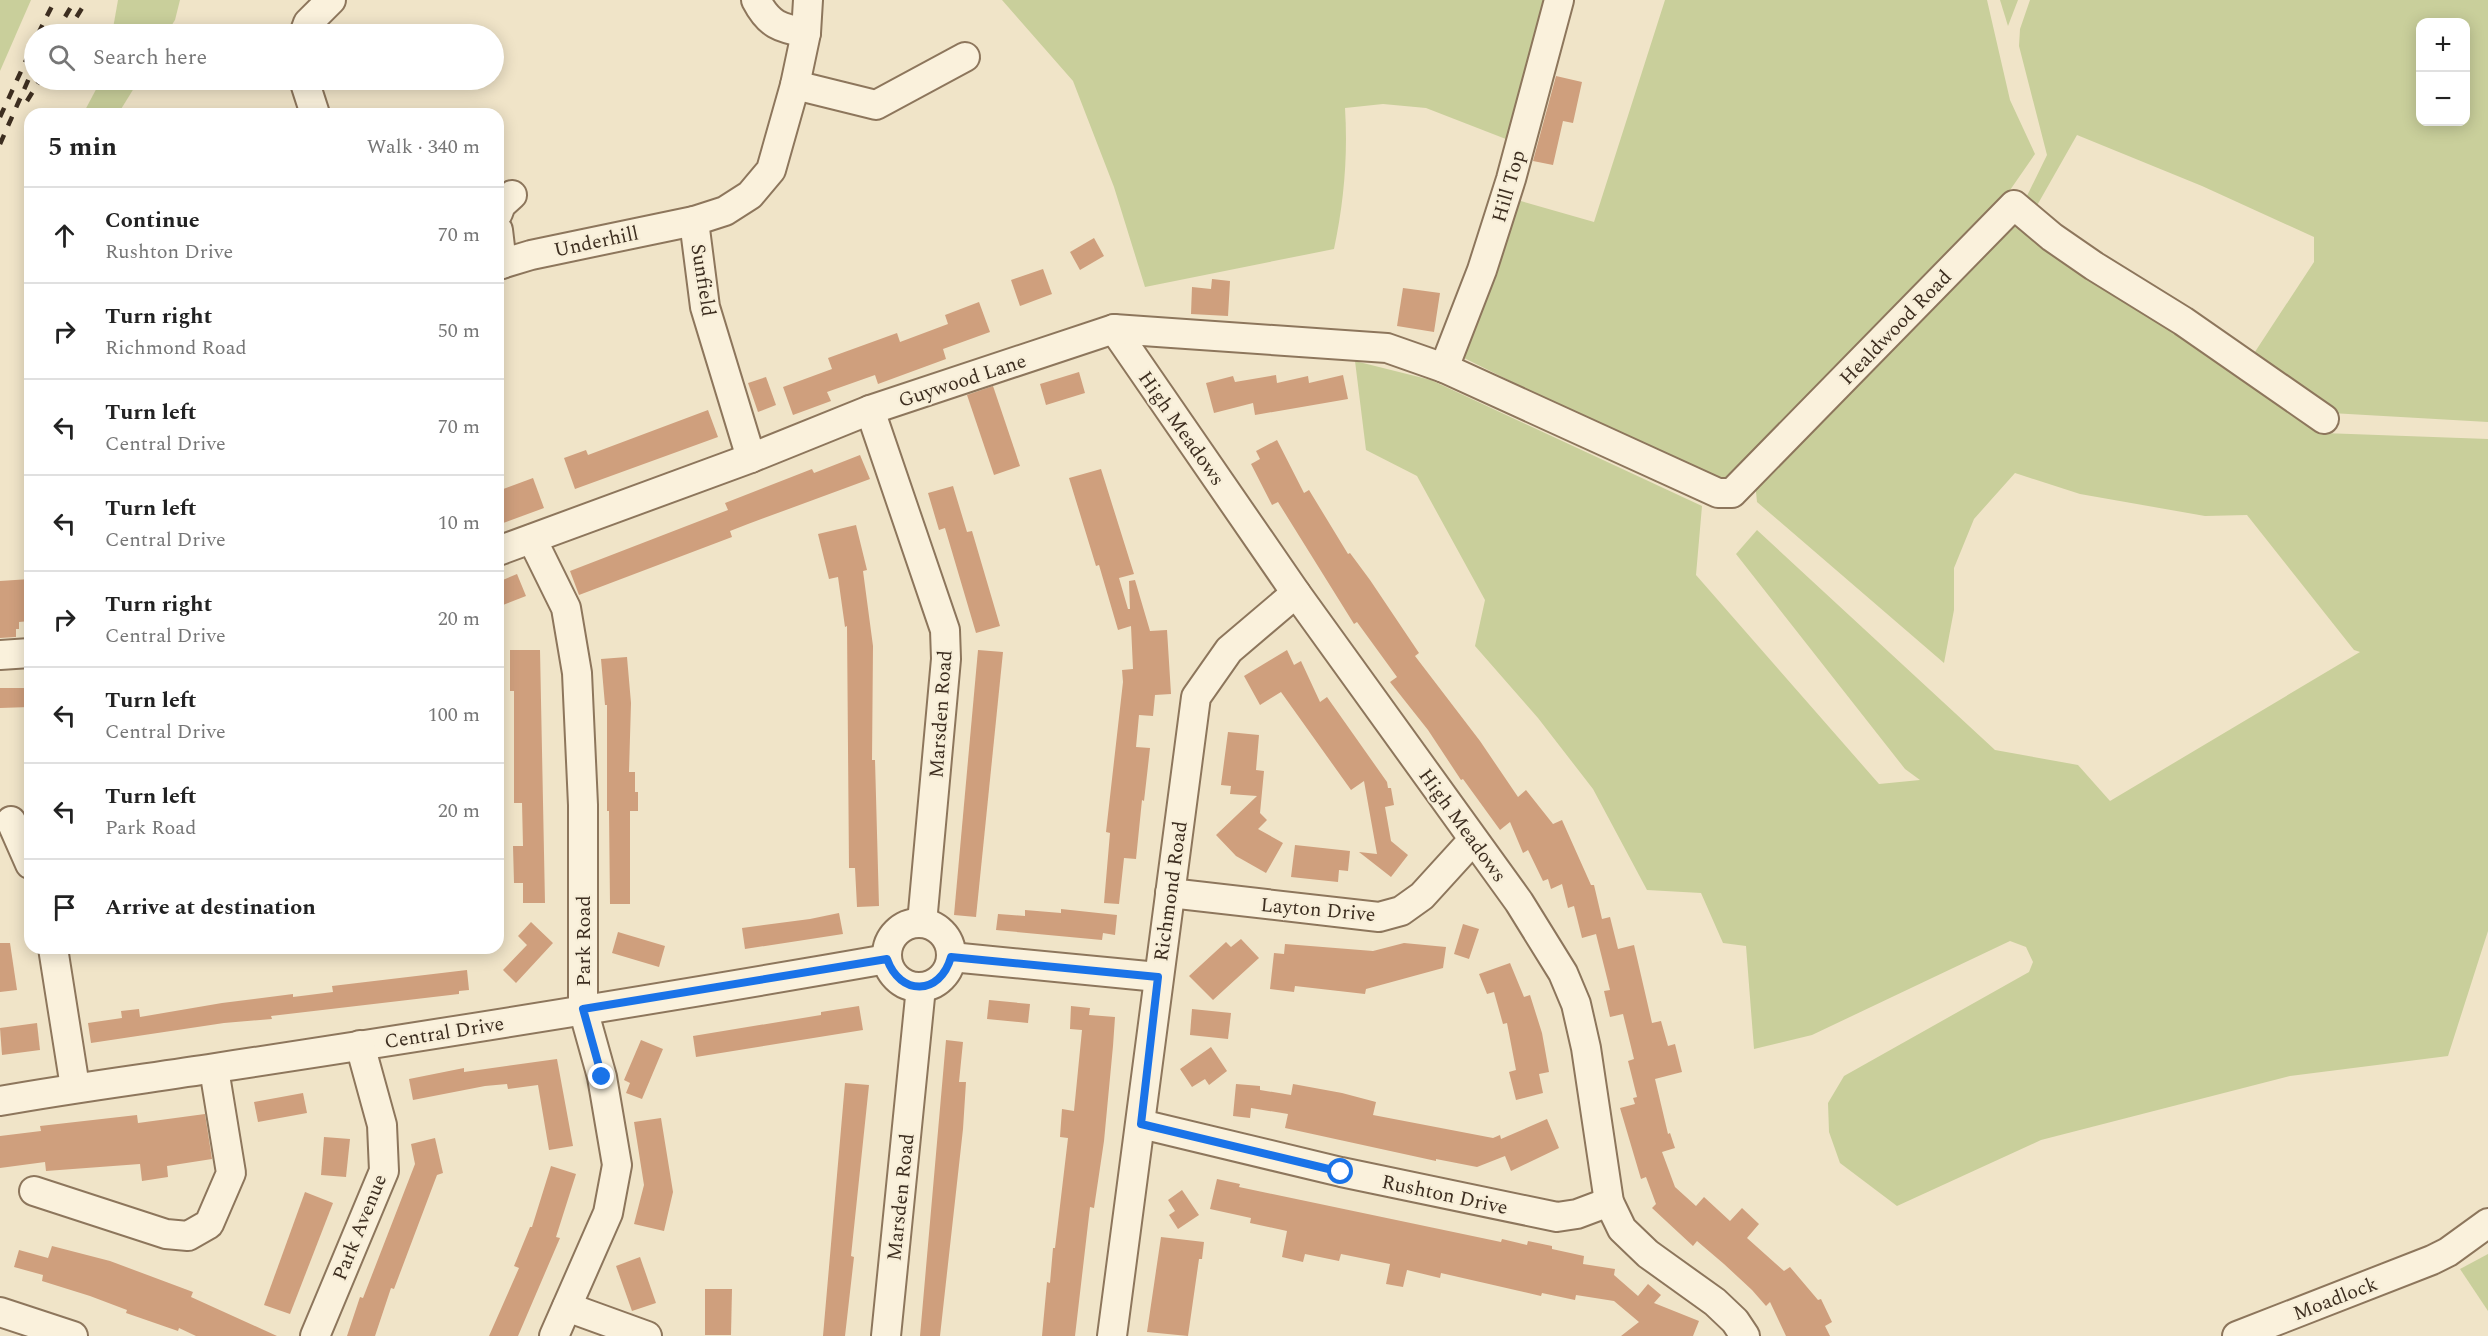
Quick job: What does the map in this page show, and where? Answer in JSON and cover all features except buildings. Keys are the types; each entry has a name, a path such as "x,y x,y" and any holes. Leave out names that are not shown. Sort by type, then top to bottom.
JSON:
{"street":[{"path":"756,0 770,21 782,28 806,33"},
{"name":"Sunfield","path":"751,458 705,307 694,221 725,211 750,195 771,170 795,85 806,33 808,0"},
{"name":"Hill Top","path":"1444,368 1490,247 1559,0"},
{"path":"795,85 876,105 965,57"},
{"path":"307,90 313,108"},
{"name":"Healdwood Road","path":"1444,368 1718,493 1732,494 2014,205 2052,237 2094,267 2183,321 2324,419"},
{"name":"Underhill","path":"504,263 531,255 694,221"},
{"name":"Guywood Lane","path":"504,549 751,458 870,410 1114,329 1388,348 1444,368"},
{"name":"High Meadows","path":"1114,329 1296,593 1520,902 1563,973 1576,1004 1586,1048 1609,1202 1622,1229 1648,1254 1715,1302 1735,1321 1745,1336"},
{"name":"Marsden Road","path":"870,410 945,630 946,659 922,922"},
{"name":"Park Road","path":"532,539 566,608 577,673 582,805 583,1009 602,1077 617,1165 608,1213 554,1336"},
{"name":"Richmond Road","path":"1112,1336 1196,697 1229,650 1296,593"},
{"path":"0,655 24,653"},
{"path":"11,821 24,850"},
{"name":"Layton Drive","path":"1170,893 1379,917 1401,911 1422,896 1473,840"},
{"path":"922,922 934,926 944,934 950,945 951,957 948,968 941,978 921,987 899,980 891,970 887,959 889,945 896,932 908,924 922,922"},
{"path":"54,954 75,1087"},
{"path":"951,957 1158,977"},
{"name":"Central Drive","path":"0,1101 75,1087 214,1069 887,959"},
{"name":"Marsden Road","path":"886,1336 921,987"},
{"name":"Park Avenue","path":"315,1336 384,1171 382,1125 360,1045"},
{"path":"34,1191 166,1234 188,1236 209,1224 231,1173 214,1069"},
{"name":"Rushton Drive","path":"1141,1124 1341,1172 1557,1217 1577,1214 1609,1202"},
{"name":"Moadlock","path":"2237,1336 2432,1260 2448,1252 2488,1223"},
{"path":"567,1307 647,1336"},
{"path":"0,1312 73,1336"}],"green space":[{"path":"0,0 31,0 0,71"},
{"path":"118,0 180,0 172,24 114,24"},
{"path":"1002,0 1545,0 1515,108 1511,141 1426,108 1383,104 1345,108 1344,179 1334,249 1145,287 1114,187 1073,81"},
{"path":"1665,0 1987,0 2010,100 2035,154 1999,206 1731,482 1710,480 1464,358 1495,269 1514,199 1594,222"},
{"path":"2000,0 2018,0 2008,26"},
{"path":"2030,0 2488,0 2488,422 2331,413 2249,361 2314,262 2314,237 2202,186 2077,135 2035,209 2025,200 2047,155 2019,46 2020,29"},
{"path":"96,90 133,90 122,108 86,108"},
{"path":"2015,218 2169,330 2323,433 2488,439 2488,931 2448,1056 2290,1076 2041,1140 1897,1206 1840,1163 1829,1132 1828,1103 1844,1076 2029,972 2033,962 2026,947 2010,941 1812,1035 1754,1049 1746,946 1723,943 1701,893 1647,890 1593,789 1538,718 1475,646 1485,600 1417,476 1366,450 1355,361 1431,380 1702,506 1696,575 1879,784 1920,780 1905,769 1736,554 1757,530 1995,750 2078,765 2110,801 2360,652 2354,650 2247,515 2205,516 2080,494 2015,473 1974,519 1954,568 1954,610 1944,663 1757,502 1755,482"},
{"path":"2488,1254 2488,1311 2460,1269"}],"railway":[{"path":"43,24 55,0"},
{"path":"61,24 75,0"},
{"path":"72,24 87,0"},
{"path":"0,117 24,65"},
{"path":"0,144 24,90"},
{"path":"27,101 34,90"}],"route":[{"path":"602,1077 583,1009 887,959 891,970 899,980 921,987 941,978 948,968 951,957 1158,977 1141,1124 1341,1172"}]}
